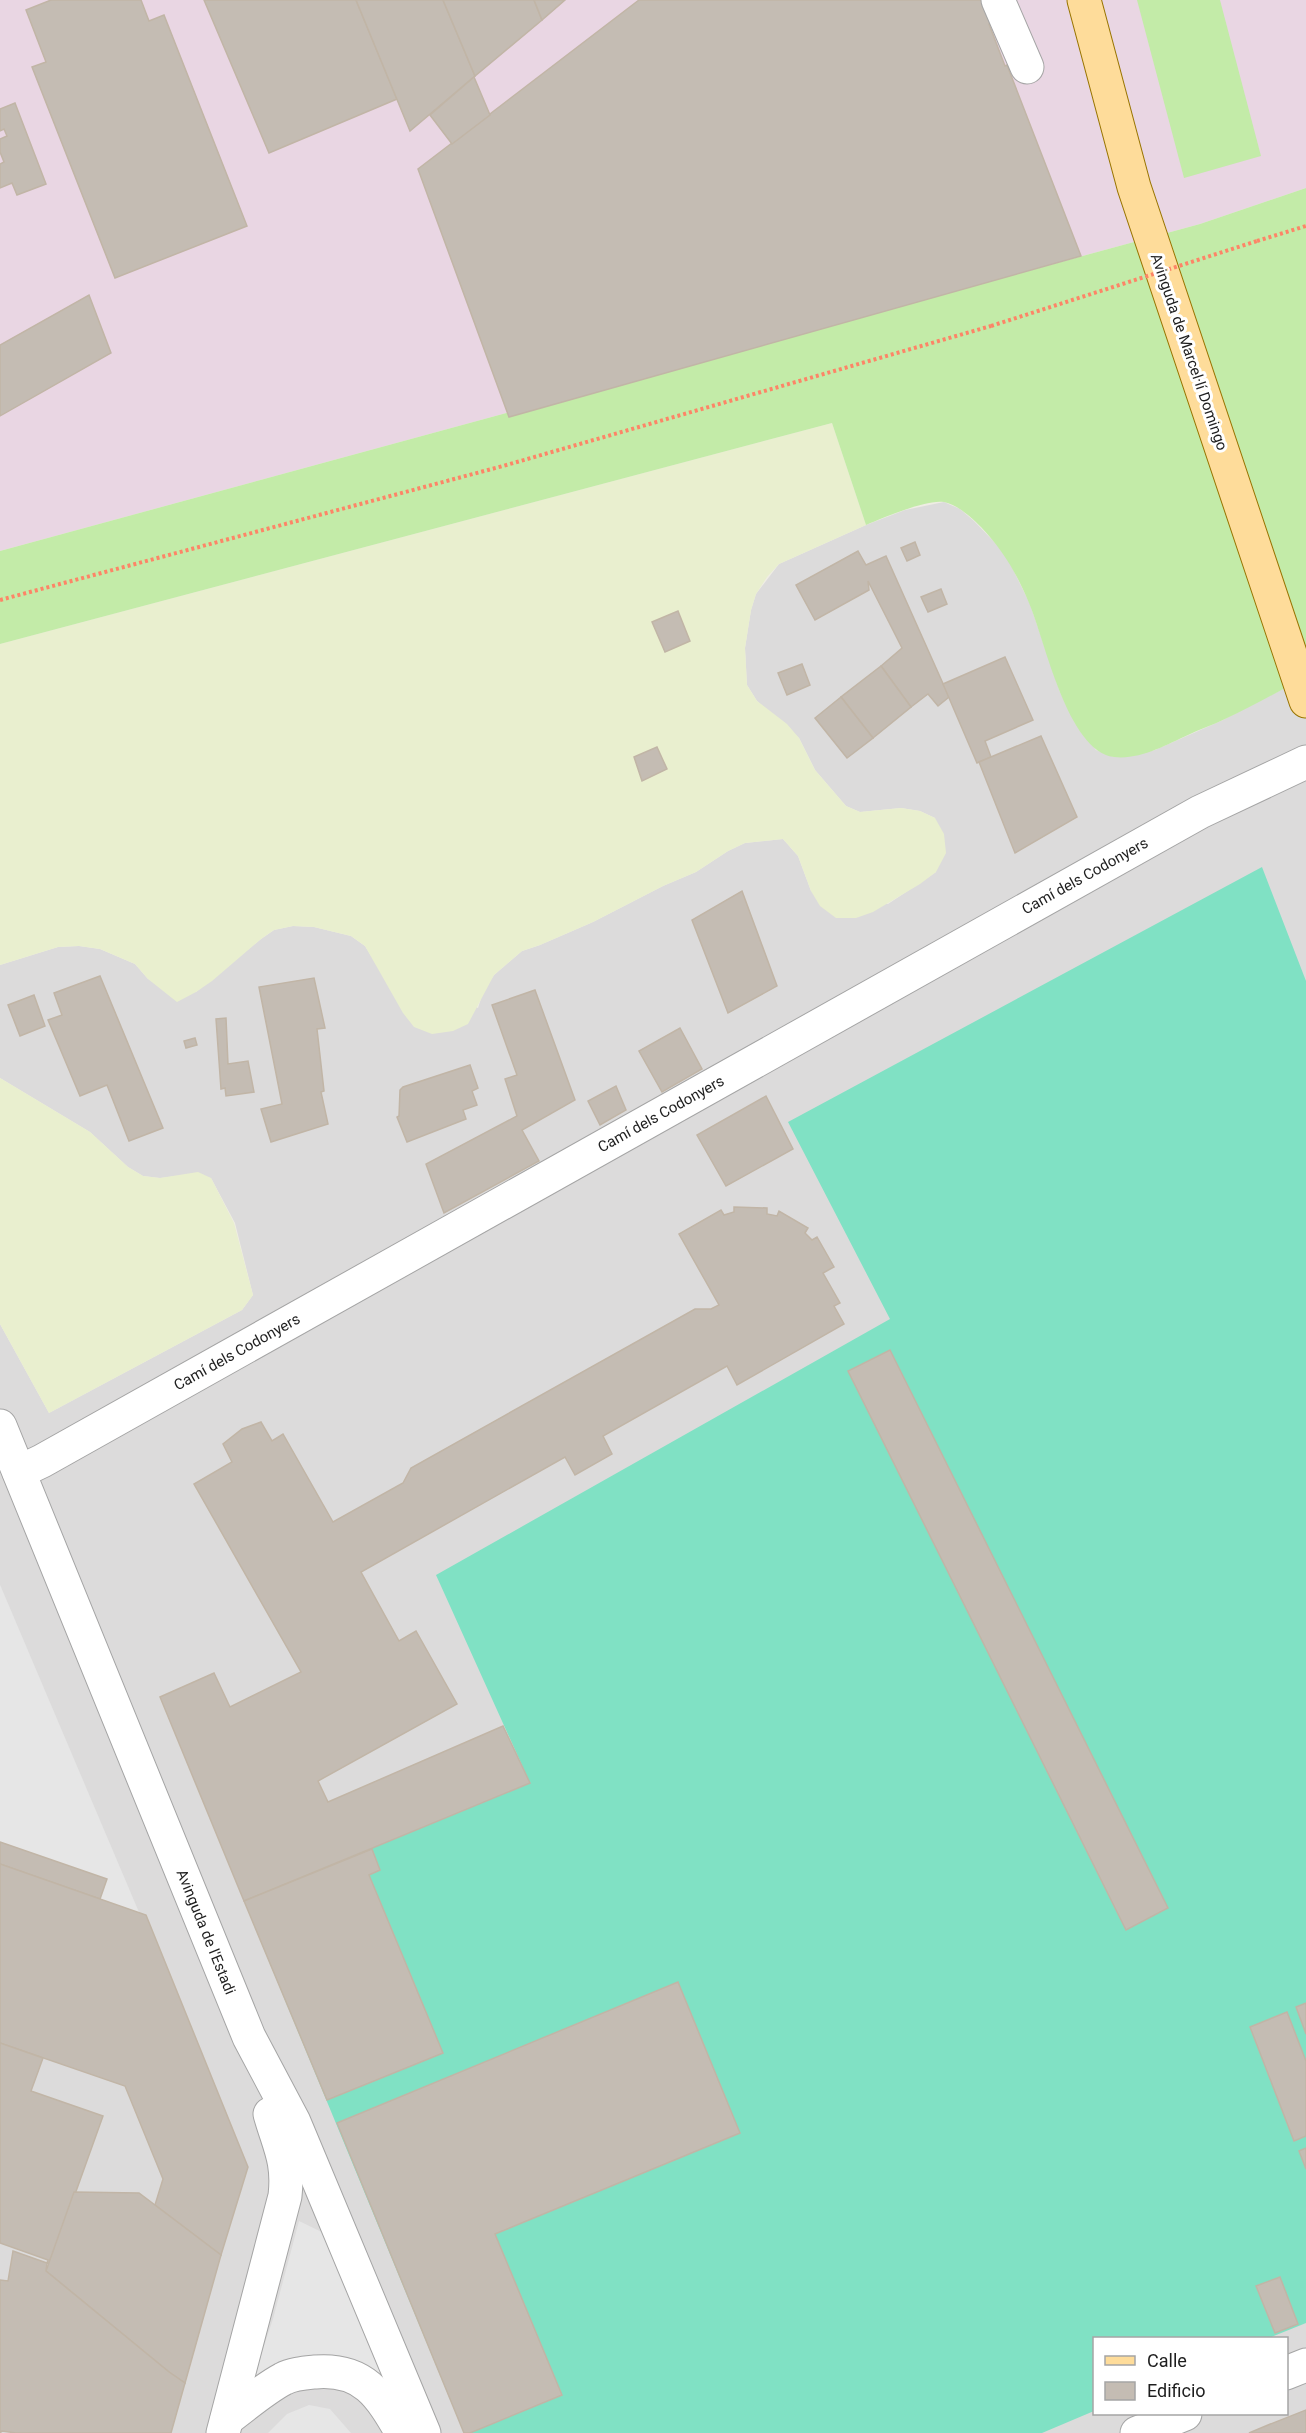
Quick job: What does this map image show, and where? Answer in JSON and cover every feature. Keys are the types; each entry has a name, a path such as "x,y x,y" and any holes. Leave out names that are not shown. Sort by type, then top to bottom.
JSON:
{"main road":[{"name":"Avinguda de Marcel·lí Domingo","path":"1084,0 1134,187 1306,701"}],"street":[{"path":"998,0 1027,68"},
{"name":"Camí dels Codonyers","path":"20,1472 1200,812 1306,762"},
{"name":"Avinguda de l'Estadi","path":"0,1426 249,2037 294,2122 424,2433"},
{"path":"225,2426 279,2218 287,2175 284,2153 274,2129 249,2037"},
{"path":"279,2218 294,2213 308,2215 325,2221 341,2231"},
{"path":"1288,2373 1306,2365"},
{"path":"225,2426 286,2377 330,2371 353,2376 367,2385 383,2400 402,2433"},
{"path":"1137,2433 1182,2415"}],"path":[{"path":"0,600 503,466 991,326 1306,226"}],"shaded area":[{"path":"0,0 1306,0 1306,188 1200,224 0,551"},
{"path":"944,502 960,509 974,521 1005,553 1030,604 1060,692 1075,722 1096,750 1114,757 1155,750 1223,720 1306,677 1306,2433 0,2433 0,1324 49,1413 242,1310 253,1295 235,1223 211,1178 143,1176 128,1167 90,1132 0,1078 0,965 58,947 79,946 100,949 135,964 148,979 196,992 274,930 293,926 314,927 351,936 365,946 376,964 478,1008 483,992 494,975 522,951 593,922 663,886 696,872 745,843 783,839 798,856 811,891 888,904 936,872 935,818 920,811 901,808 860,812 846,806 815,770 799,738 757,701 747,685 745,648 756,594 779,564 905,510"},
{"path":"0,1585 1,1587 144,1924 0,1874"},
{"path":"299,2221 332,2237 397,2386 343,2356 324,2354 302,2357 253,2379 273,2319"},
{"path":"309,2405 330,2409 351,2433 268,2433 287,2414"}],"green space":[{"path":"1137,0 1220,0 1261,156 1184,178"},
{"path":"1306,188 1306,677 1235,714 1152,751 1133,756 1114,757 1098,750 1083,736 1060,692 1029,603 1014,572 989,536 964,512 944,502 927,503 866,525 832,423 0,644 0,551 1200,224"},
{"path":"832,423 866,525 779,564 767,577 756,594 751,610 745,648 747,685 757,701 787,724 799,738 815,770 846,806 860,812 901,808 920,811 935,818 944,834 946,853 936,872 920,884 873,912 856,918 836,918 820,906 811,891 798,856 783,839 745,843 696,872 663,886 593,922 522,951 494,975 468,1024 453,1031 432,1034 414,1027 403,1013 365,946 351,936 314,927 293,926 274,930 212,981 177,1002 148,979 135,964 100,949 79,946 58,947 0,965 0,644"},
{"path":"1262,867 1306,981 1306,2323 1271,2337 1093,2337 1093,2411 1042,2433 464,2433 244,1901 530,1783 436,1575 890,1319 788,1122"},
{"path":"0,1078 90,1132 128,1167 143,1176 160,1178 198,1172 211,1178 234,1223 253,1295 242,1310 49,1413 0,1324"}],"building":[{"path":"51,0 141,0 149,21 164,15 247,226 115,278 32,67 46,62 26,10"},
{"path":"204,0 356,0 397,99 269,153"},
{"path":"356,0 443,0 475,76 410,131"},
{"path":"443,0 534,0 542,20 475,76"},
{"path":"534,0 565,0 542,20"},
{"path":"639,0 982,0 1005,66 1007,65 1081,256 509,417 418,169"},
{"path":"474,77 490,115 452,144 430,115"},
{"path":"15,103 46,184 17,195 12,183 0,188 0,164 4,162 0,152 0,139 7,136 4,129 0,131 0,109"},
{"path":"89,295 111,353 0,416 0,345"},
{"path":"915,542 920,555 907,561 901,548"},
{"path":"858,551 866,565 886,556 949,697 938,706 928,694 911,707 881,666 902,648 868,581 869,590 815,620 796,585"},
{"path":"941,589 947,604 928,612 921,597"},
{"path":"678,611 690,641 665,652 652,622"},
{"path":"1005,657 1033,720 985,741 991,757 977,763 943,684"},
{"path":"802,664 810,685 787,695 778,673"},
{"path":"881,666 911,707 873,738 841,697"},
{"path":"841,697 873,738 847,758 815,718"},
{"path":"1041,736 1077,817 1015,853 979,762"},
{"path":"657,747 667,769 642,781 634,757"},
{"path":"742,891 777,986 728,1013 692,920"},
{"path":"100,976 163,1128 129,1141 107,1085 80,1096 48,1020 62,1015 54,993"},
{"path":"314,978 325,1028 317,1029 324,1091 321,1092 328,1124 271,1142 261,1109 282,1104 259,987"},
{"path":"535,990 575,1100 522,1130 539,1161 444,1213 426,1164 517,1116 505,1079 517,1075 492,1005"},
{"path":"34,995 45,1026 20,1036 8,1005"},
{"path":"226,1018 228,1064 248,1061 254,1092 226,1096 225,1088 221,1089 216,1019"},
{"path":"680,1028 702,1069 662,1092 639,1051"},
{"path":"195,1038 197,1045 186,1048 184,1041"},
{"path":"470,1065 478,1088 472,1091 477,1105 463,1110 466,1119 407,1142 397,1117 399,1116 400,1090 403,1087"},
{"path":"616,1086 626,1110 600,1125 588,1101"},
{"path":"766,1096 793,1149 726,1186 697,1135"},
{"path":"734,1207 767,1208 767,1214 777,1216 779,1211 808,1228 805,1233 812,1240 817,1237 834,1267 823,1273 840,1303 834,1306 844,1324 737,1385 727,1366 603,1436 612,1454 575,1475 565,1457 361,1572 399,1641 416,1631 457,1704 318,1781 328,1802 503,1726 530,1783 244,1901 160,1697 214,1673 230,1707 301,1672 194,1484 232,1462 223,1444 242,1429 261,1422 272,1441 283,1434 333,1522 403,1483 411,1468 695,1309 711,1309 719,1305 679,1234 721,1210 724,1215 734,1212"},
{"path":"890,1350 1168,1908 1126,1930 848,1371"},
{"path":"0,1842 107,1879 100,1899 0,1864"},
{"path":"372,1849 380,1870 369,1875 443,2053 327,2100 244,1901"},
{"path":"0,1864 146,1915 248,2167 221,2255 155,2205 163,2179 125,2086 0,2043"},
{"path":"678,1982 740,2133 495,2234 562,2395 470,2433 464,2433 337,2123"},
{"path":"1306,2003 1306,2034 1296,2007"},
{"path":"1287,2012 1306,2061 1306,2136 1294,2141 1250,2027"},
{"path":"0,2043 43,2058 31,2091 103,2116 50,2264 47,2263 48,2260 0,2243"},
{"path":"1306,2148 1306,2169 1299,2151"},
{"path":"74,2192 139,2193 221,2255 185,2383 46,2271"},
{"path":"13,2251 47,2263 46,2271 185,2383 171,2433 16,2433 2,2431 0,2433 0,2280 8,2281"},
{"path":"1280,2277 1298,2324 1275,2333 1256,2286"},
{"path":"1306,2410 1306,2433 1249,2433 1268,2425"}]}
